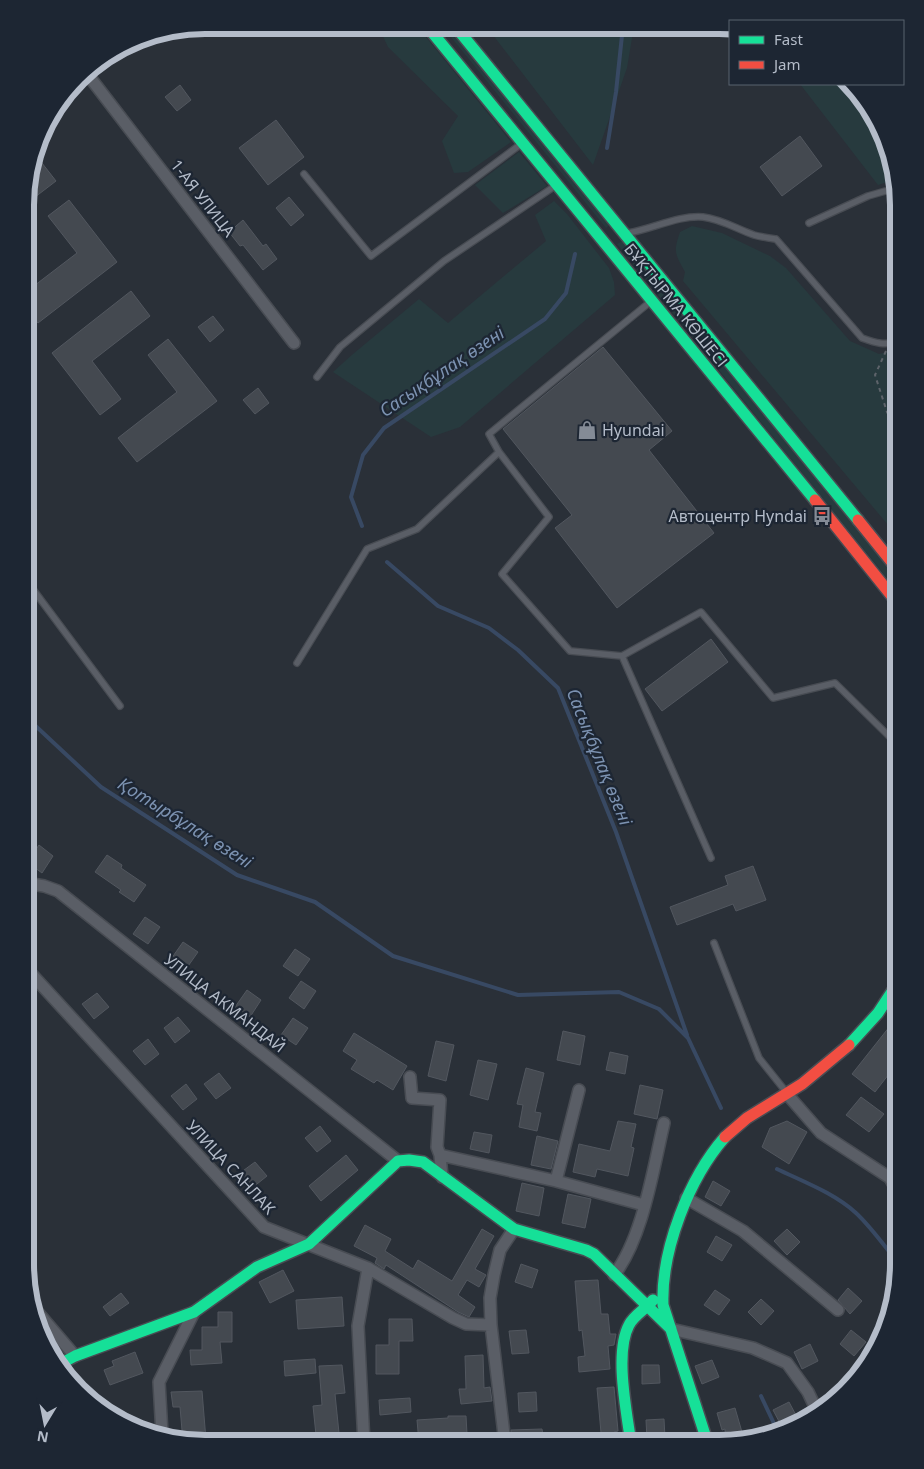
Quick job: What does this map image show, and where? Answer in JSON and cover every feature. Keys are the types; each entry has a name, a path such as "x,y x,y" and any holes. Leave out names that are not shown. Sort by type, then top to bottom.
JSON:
{"main road":[{"name":"БҰҚТЫРМА КӨШЕСІ","path":"434,34 828,514 890,593"},
{"name":"БҰҚТЫРМА КӨШЕСІ","path":"462,34 890,560"},
{"path":"608,247 624,234"},
{"path":"705,1435 663,1305 665,1277 676,1229 686,1198 706,1160 729,1132 824,1067 863,1030 890,995"},
{"path":"65,1361 74,1356 194,1312 257,1267 309,1244 398,1161 409,1160 423,1162 514,1229 594,1254 671,1329"},
{"path":"631,1291 641,1297 650,1297 665,1277"},
{"path":"634,1318 657,1296 665,1277"},
{"path":"630,1435 622,1349 625,1332 638,1311 638,1305 631,1291"}],"street":[{"name":"1-АЯ УЛИЦА","path":"90,78 294,344"},
{"name":"УЛИЦА АКМАНДАЙ","path":"34,884 58,891 398,1161"},
{"name":"УЛИЦА САНЛАК","path":"34,977 264,1227 368,1268 466,1324 491,1325"},
{"path":"410,1077 412,1098 440,1100 437,1147 440,1155 442,1177"},
{"path":"556,1181 579,1090"},
{"path":"787,1094 822,1133 890,1178"},
{"path":"614,1275 629,1252 644,1205 664,1123"},
{"path":"440,1155 556,1181 644,1205"},
{"path":"686,1198 743,1231 838,1310"},
{"path":"505,1435 491,1325 490,1298 500,1250 514,1229"},
{"path":"364,1435 358,1326 368,1268"},
{"path":"162,1429 159,1382 194,1312"},
{"path":"43,1319 74,1356"},
{"path":"671,1329 753,1348 787,1363 808,1392 814,1406"}],"lane":[{"path":"304,174 371,256 522,142"},
{"path":"317,377 340,347 444,261 557,184"},
{"path":"809,223 868,196 889,190"},
{"path":"624,234 639,232 686,218 704,217 756,236 776,239 862,338 877,344 889,345"},
{"path":"652,300 489,434 499,452 549,517 502,574 570,651 622,656 701,612 774,698 835,683 890,737"},
{"path":"297,663 367,549 417,529 499,452"},
{"path":"34,591 120,706"},
{"path":"622,656 711,858"},
{"path":"714,944 759,1058 787,1094"}],"path":[{"path":"889,345 875,375 890,418"}],"green space":[{"path":"382,34 423,34 511,142 468,172 454,173 442,141 458,116 388,47"},
{"path":"448,34 457,34 611,224 606,228"},
{"path":"492,34 633,34 627,68 593,165"},
{"path":"801,85 841,85 855,101 867,119 881,150 889,182 878,185"},
{"path":"519,152 547,186 503,213 475,185"},
{"path":"554,201 567,214 609,268 614,282 615,295 460,427 431,437 333,372 419,299 448,323 546,241 535,215"},
{"path":"692,226 722,233 770,256 786,268 850,341 879,354 890,351 890,527 683,281 685,272 676,253 676,244 680,232"},
{"path":"624,240 890,568 890,582 617,244"}],"building":[{"path":"180,85 191,100 177,111 165,97"},
{"path":"276,120 304,157 268,185 239,148"},
{"path":"800,136 822,166 782,196 760,167"},
{"path":"40,161 56,181 34,198 35,183"},
{"path":"289,197 304,215 291,226 276,208"},
{"path":"69,200 117,262 38,323 34,318 34,286 77,253 48,216"},
{"path":"243,220 263,246 266,244 277,259 263,270 243,245 240,246 229,232"},
{"path":"131,291 150,316 92,361 121,399 100,415 52,353"},
{"path":"213,316 224,330 210,342 198,327"},
{"path":"168,339 217,401 137,462 118,438 177,392 148,355"},
{"path":"603,347 672,431 649,450 714,533 617,608 555,528 572,515 503,429"},
{"path":"258,388 269,403 255,414 243,400"},
{"path":"711,639 728,662 662,711 645,689"},
{"path":"39,845 53,856 42,873 34,867 34,852"},
{"path":"107,855 122,865 121,868 146,885 134,902 119,892 121,890 95,872"},
{"path":"753,866 766,900 736,911 733,904 677,925 670,907 728,885 725,876"},
{"path":"145,917 160,927 148,944 133,934"},
{"path":"183,942 198,952 186,969 171,959"},
{"path":"295,949 310,959 298,976 283,966"},
{"path":"301,981 316,991 304,1009 289,998"},
{"path":"247,990 261,1000 250,1017 235,1007"},
{"path":"97,993 109,1007 94,1019 82,1004"},
{"path":"178,1017 190,1031 175,1043 164,1028"},
{"path":"293,1018 308,1028 296,1045 281,1035"},
{"path":"890,1026 890,1073 875,1092 852,1074"},
{"path":"563,1031 585,1036 580,1065 557,1060"},
{"path":"354,1033 407,1066 393,1090 377,1080 374,1083 351,1069 357,1060 343,1051"},
{"path":"148,1039 159,1054 145,1065 133,1051"},
{"path":"436,1041 454,1045 446,1081 428,1076"},
{"path":"610,1052 628,1056 625,1074 606,1070"},
{"path":"478,1060 497,1064 488,1100 470,1095"},
{"path":"526,1068 544,1073 535,1112 541,1113 537,1131 519,1127 523,1105 517,1104"},
{"path":"219,1073 231,1088 216,1099 204,1084"},
{"path":"186,1084 197,1099 183,1110 171,1096"},
{"path":"640,1085 663,1090 657,1119 634,1114"},
{"path":"861,1097 884,1114 869,1132 846,1115"},
{"path":"618,1121 636,1124 631,1147 634,1148 628,1176 597,1169 595,1177 573,1172 579,1144 610,1151"},
{"path":"787,1121 807,1132 789,1164 762,1147 770,1128"},
{"path":"320,1126 331,1141 317,1152 305,1138"},
{"path":"474,1132 492,1135 489,1153 470,1149"},
{"path":"537,1136 558,1141 551,1169 531,1165"},
{"path":"346,1155 358,1170 321,1201 309,1186"},
{"path":"255,1162 267,1176 252,1188 240,1173"},
{"path":"713,1181 730,1191 721,1206 705,1197"},
{"path":"522,1183 544,1188 539,1216 516,1211"},
{"path":"568,1194 591,1199 585,1228 562,1223"},
{"path":"365,1225 391,1239 385,1251 413,1269 418,1260 452,1281 482,1229 494,1236 475,1269 486,1275 479,1287 467,1280 458,1295 475,1307 469,1317 458,1312 386,1265 384,1269 375,1263 377,1258 354,1246"},
{"path":"787,1229 800,1242 787,1255 774,1241"},
{"path":"716,1236 732,1245 722,1261 707,1252"},
{"path":"521,1264 538,1270 532,1288 515,1282"},
{"path":"283,1270 294,1291 270,1303 259,1282"},
{"path":"598,1280 601,1314 608,1314 610,1334 616,1334 614,1345 608,1346 610,1369 579,1372 578,1357 585,1356 582,1330 579,1331 575,1281"},
{"path":"848,1288 862,1301 850,1314 838,1300"},
{"path":"715,1290 730,1300 719,1315 704,1305"},
{"path":"121,1293 129,1303 110,1316 103,1307"},
{"path":"342,1297 344,1326 298,1329 296,1300"},
{"path":"761,1299 774,1311 761,1325 748,1312"},
{"path":"218,1312 232,1312 232,1342 220,1342 222,1363 191,1365 190,1350 202,1350 202,1327 218,1327"},
{"path":"389,1319 412,1319 413,1341 399,1341 399,1374 376,1374 376,1345 389,1345"},
{"path":"526,1330 529,1353 512,1354 509,1331"},
{"path":"851,1330 866,1342 854,1356 840,1344"},
{"path":"810,1344 818,1361 802,1369 794,1352"},
{"path":"135,1352 143,1373 110,1385 104,1370 114,1366 112,1361"},
{"path":"483,1355 484,1388 490,1387 492,1401 461,1404 459,1389 466,1389 465,1356"},
{"path":"315,1359 316,1373 285,1376 284,1361"},
{"path":"712,1360 719,1377 702,1384 695,1366"},
{"path":"342,1365 345,1393 335,1394 339,1433 316,1435 313,1406 322,1405 319,1366"},
{"path":"642,1365 659,1365 660,1383 642,1384"},
{"path":"614,1387 618,1431 614,1432 614,1435 601,1435 597,1388"},
{"path":"202,1391 206,1435 182,1434 180,1407 173,1407 171,1392"},
{"path":"536,1392 537,1411 519,1412 518,1393"},
{"path":"410,1398 411,1412 380,1415 379,1400"},
{"path":"789,1402 797,1416 780,1424 773,1410"},
{"path":"735,1408 742,1434 725,1435 725,1429 722,1430 717,1413"},
{"path":"448,1416 466,1416 467,1434 418,1435 417,1420 448,1418"},
{"path":"664,1419 665,1435 647,1435 646,1420"},
{"path":"542,1429 543,1435 512,1435 511,1430"}],"waterway":[{"name":"Сасықбұлақ өзені","path":"607,148 616,92 622,34"},
{"name":"Сасықбұлақ өзені","path":"362,526 351,497 363,455 384,428 545,319 566,293 575,254"},
{"name":"Сасықбұлақ өзені","path":"387,562 438,606 489,628 518,650 558,688 616,832 687,1035"},
{"name":"Қотырбұлақ өзені","path":"34,724 101,787 237,875 315,902 393,956 518,995 619,992 659,1009 688,1038 721,1108"},
{"path":"777,1169 818,1188 847,1206 868,1225 890,1253"},
{"path":"761,1396 775,1426"}],"traffic: fast":[{"path":"434,34 815,500"},
{"path":"462,34 858,520"},
{"path":"849,1045 878,1013 890,995"},
{"path":"705,1435 663,1305 664,1284 672,1238 689,1194 700,1173 725,1137"},
{"path":"65,1362 194,1312 257,1267 309,1244 398,1161 409,1160 423,1162 514,1229 594,1254 671,1329"},
{"path":"630,1435 623,1383 622,1351 629,1325 653,1300"}],"traffic: jam":[{"path":"815,500 890,594"},
{"path":"858,520 890,560"},
{"path":"725,1137 747,1118 802,1084 849,1045"}],"place":[{"name":"Hyundai","path":"587,430"},
{"name":"Автоцентр Hyndai","path":"822,516"}]}
